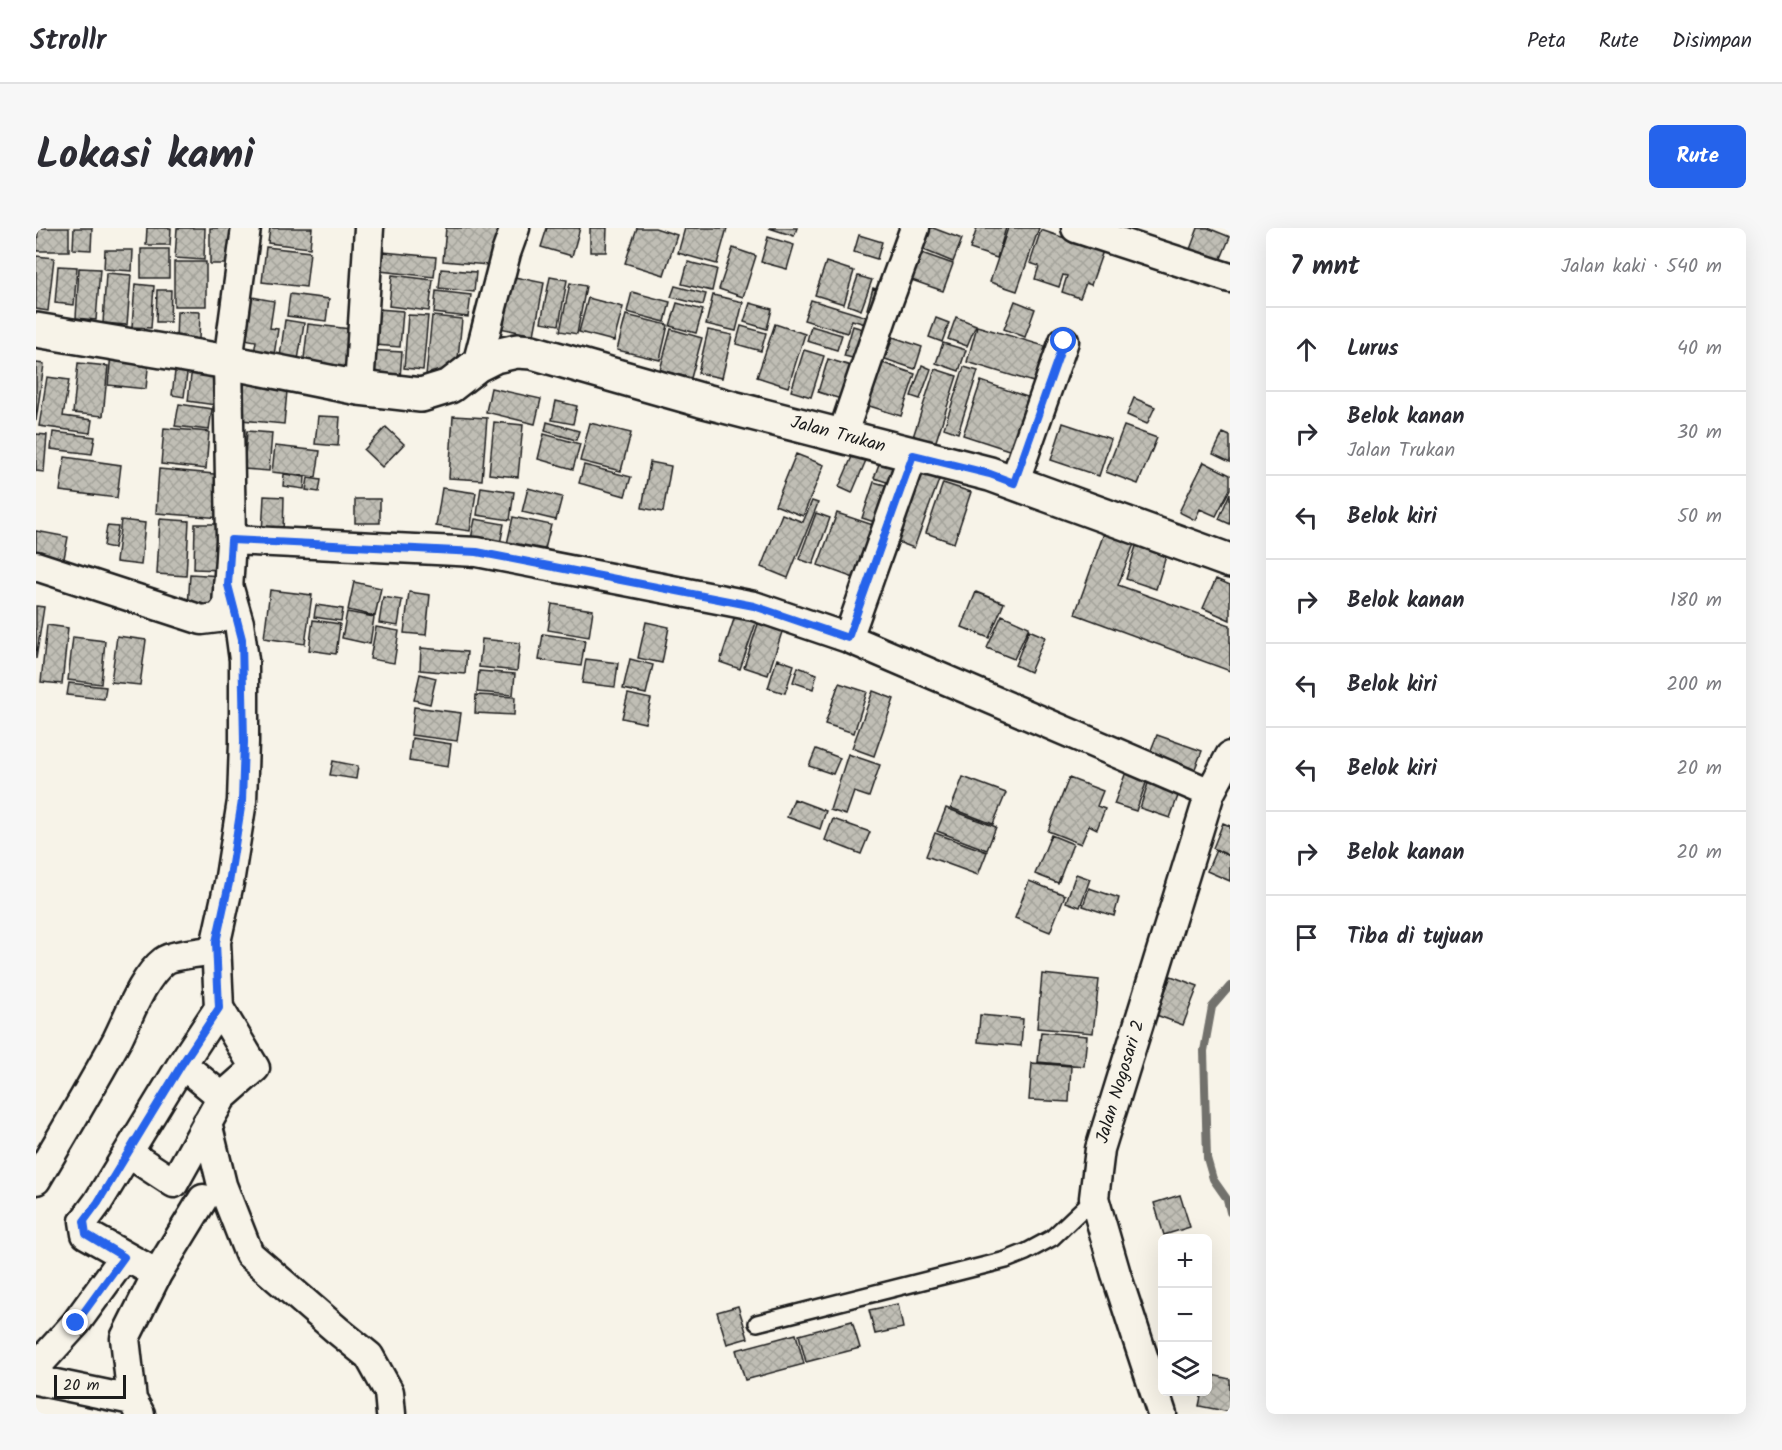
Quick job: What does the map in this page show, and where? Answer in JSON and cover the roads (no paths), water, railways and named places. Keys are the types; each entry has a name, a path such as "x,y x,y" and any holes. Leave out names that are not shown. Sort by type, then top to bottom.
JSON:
{"street":[{"path":"36,566 202,620 218,618 227,607 231,540 228,362 246,228"},
{"path":"359,388 369,228"},
{"path":"477,365 506,253 515,228"},
{"path":"842,436 915,228"},
{"path":"1076,228 1230,278"},
{"name":"Jalan Trukan","path":"36,330 228,362 359,388 421,395 450,386 477,365 495,356 518,351 545,354 701,400 990,474 1230,561"},
{"path":"1014,483 1064,341"},
{"path":"848,638 913,455"},
{"path":"231,540 477,552 754,606 848,638 1210,793"},
{"path":"174,1183 222,1097 255,1068 219,1008 216,942 229,883 242,801 244,742 242,639 228,585"},
{"name":"Jalan Nogosari 2","path":"1162,1414 1116,1274 1094,1198 1100,1149 1210,793 1230,756"},
{"path":"36,1179 82,1103 138,996 156,968 166,959 209,951 216,942"},
{"path":"157,1274 86,1234 84,1221 219,1008"},
{"path":"182,1064 222,1097"},
{"path":"207,1123 222,1185 249,1254 369,1356 389,1392 391,1414"},
{"path":"128,1153 174,1183 234,1217"},
{"path":"36,1380 90,1402 136,1407 125,1338 157,1274 203,1199"},
{"path":"36,1367 76,1323 124,1257"}],"lane":[{"path":"757,1323 1006,1260 1052,1238 1094,1198"}],"waterway":[{"path":"1230,986 1212,1007 1204,1051 1207,1158 1213,1179 1227,1199 1230,1212"}]}
